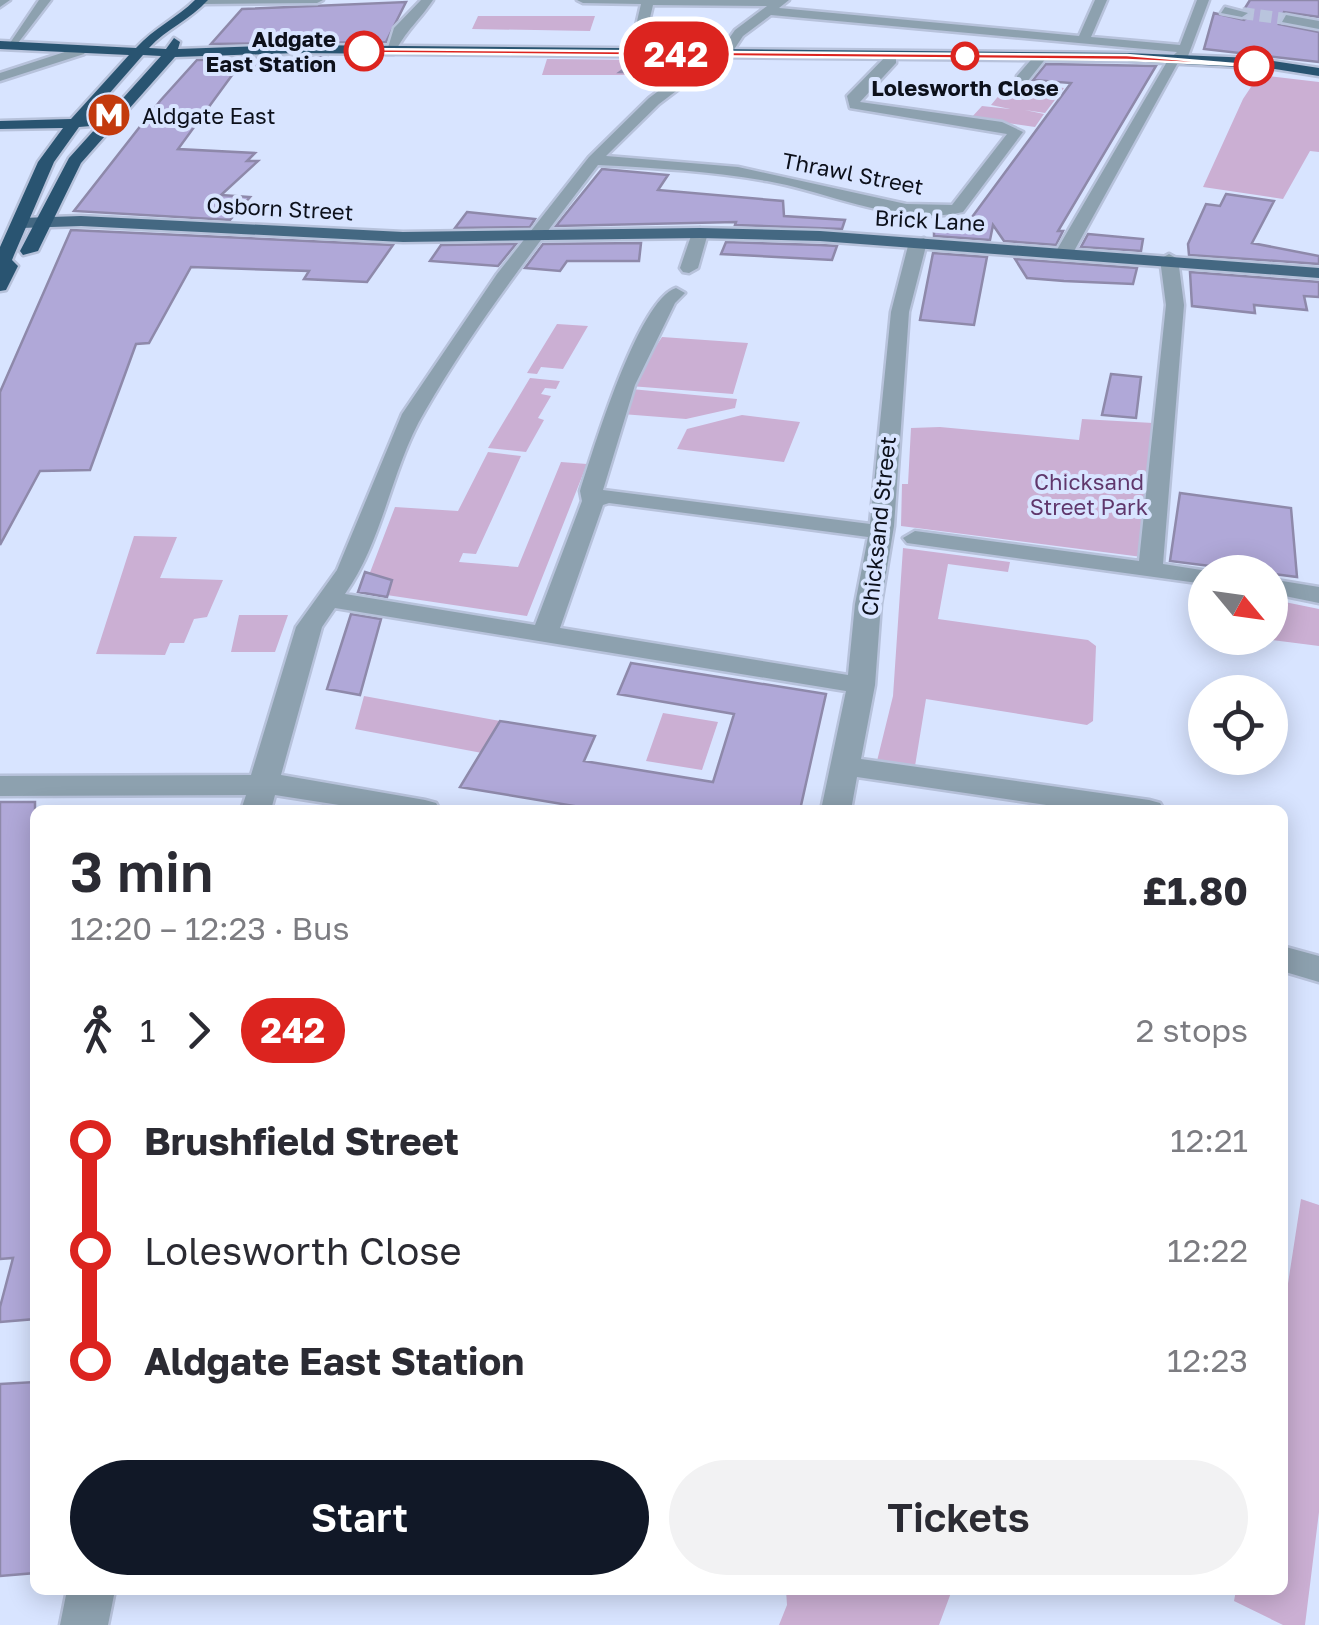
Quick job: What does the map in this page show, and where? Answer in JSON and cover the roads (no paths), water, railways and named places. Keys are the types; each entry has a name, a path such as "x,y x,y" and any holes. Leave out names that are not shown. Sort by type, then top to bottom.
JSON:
{"highway":[{"path":"0,286 10,266 23,260 69,168 170,50 191,31 202,0"},
{"path":"10,266 4,261 11,234 46,162 99,98 122,83 162,28 191,31 242,50"},
{"path":"170,50 191,31"},
{"path":"7,43 145,52 1127,58 1180,55 1319,72"},
{"path":"0,128 107,124"}],"main road":[{"name":"Osborn Street","path":"11,234 40,229 536,236"},
{"name":"Brick Lane","path":"536,236 700,233 918,242 1319,273"}],"street":[{"path":"7,43 45,0"},
{"path":"202,0 317,0"},
{"path":"390,51 400,28 420,12 427,0"},
{"path":"583,0 777,5 1084,39 1180,55"},
{"path":"1084,39 1101,0"},
{"path":"1064,253 1180,55 1204,0"},
{"path":"638,43 648,10 646,1"},
{"path":"259,797 303,643 313,618 348,571 412,414 482,308 594,160 654,101 720,54 738,34 777,5"},
{"path":"1226,11 1242,13"},
{"path":"1286,19 1319,24"},
{"path":"0,77 80,52"},
{"name":"Thrawl Street","path":"594,160 712,170 825,188 848,198 943,212 958,209 1016,134 1002,126 855,104 852,100 890,62 890,56"},
{"path":"1022,79 1041,56"},
{"path":"690,268 700,233"},
{"name":"Chicksand Street","path":"837,805 860,686 868,604 881,532 900,312 918,242"},
{"path":"1150,569 1174,304 1168,259"},
{"path":"545,633 593,500 591,491 626,385 667,300 676,293"},
{"path":"593,500 607,496 881,532"},
{"path":"915,538 1188,575"},
{"path":"1288,589 1319,595"},
{"path":"328,599 860,686"},
{"path":"846,766 1115,805"},
{"path":"0,786 259,797 291,785 397,805"},
{"path":"1288,960 1319,969"},
{"path":"84,1625 89,1595"}],"tunnel":[{"path":"1242,13 1286,19"}],"place":[{"name":"Aldgate East Station","path":"364,51"},
{"name":"Lolesworth Close","path":"965,56"},
{"name":"Aldgate East","path":"109,115"}],"park label":[{"name":"Chicksand Street Park","path":"1089,494"}]}
